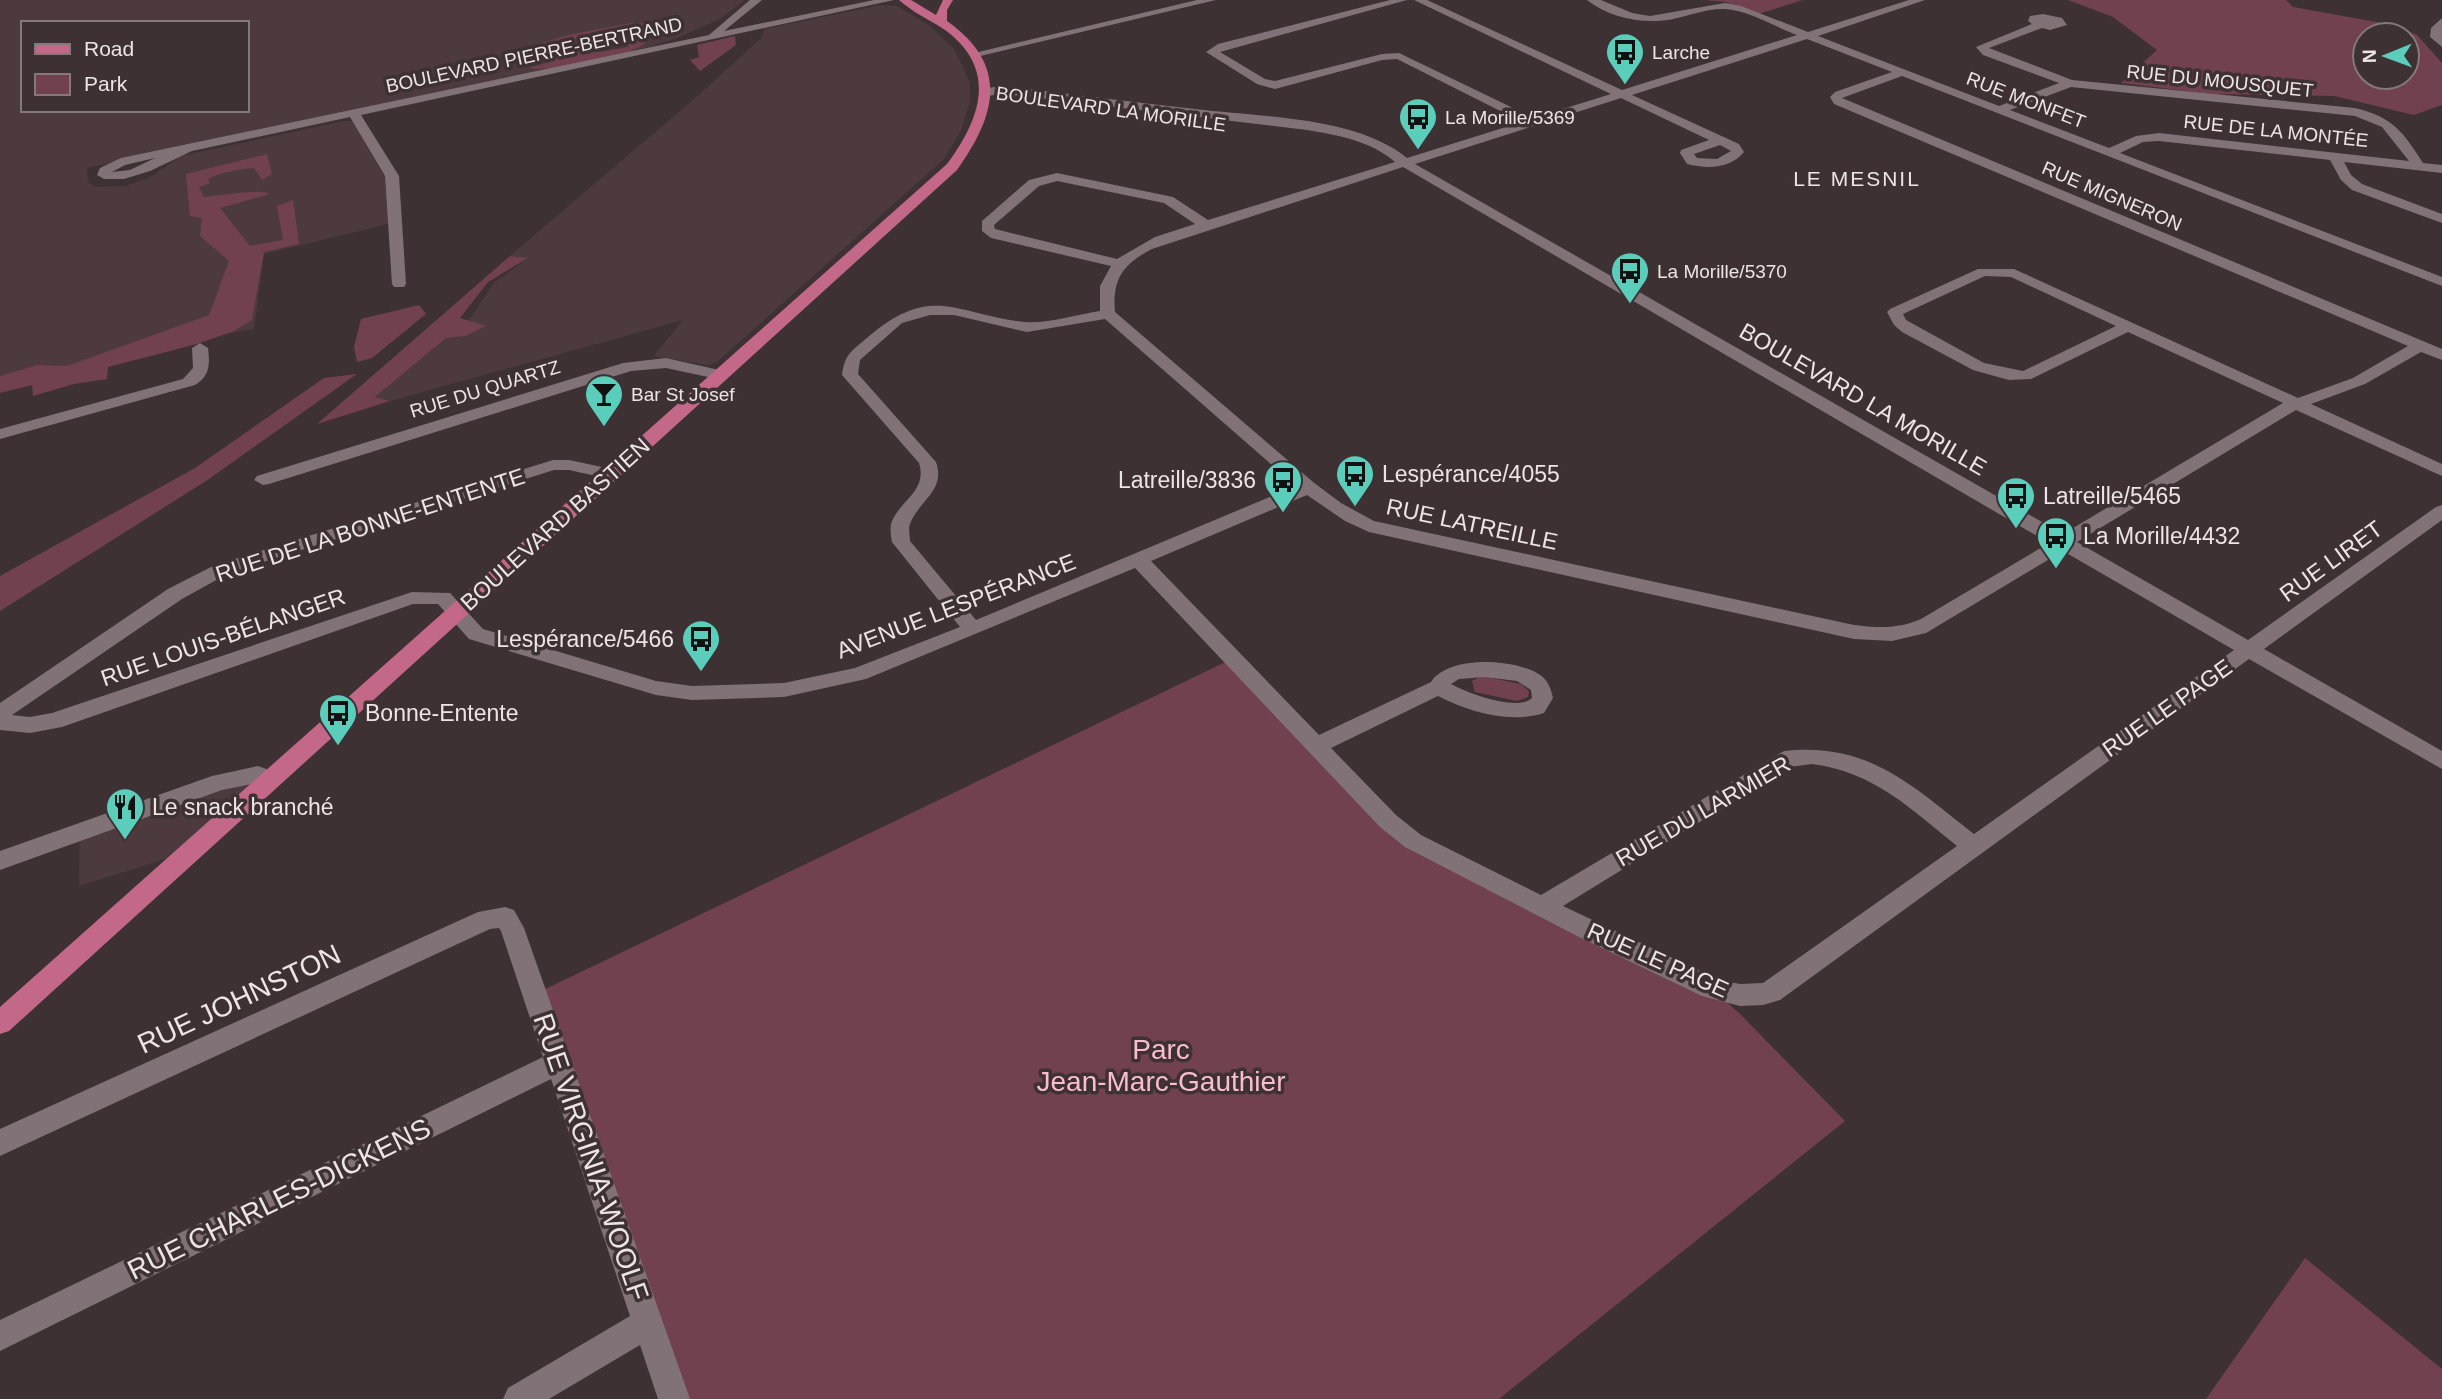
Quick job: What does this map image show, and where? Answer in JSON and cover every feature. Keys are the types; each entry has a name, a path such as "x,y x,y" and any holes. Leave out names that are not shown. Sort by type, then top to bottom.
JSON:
{"main road":[{"path":"904,0 941,23 976,54"},
{"path":"941,23 942,10 948,0"},
{"name":"BOULEVARD BASTIEN","path":"0,1023 952,167 977,128 986,92 976,54"}],"street":[{"path":"710,38 757,0"},
{"name":"BOULEVARD PIERRE-BERTRAND","path":"187,148 158,159 132,174 113,178 104,175 105,171 121,162 187,148 710,38 889,0"},
{"path":"976,54 1211,0"},
{"path":"1402,0 1222,46 1212,52 1261,82 1275,85 1382,57 1399,56 1533,122"},
{"path":"1419,0 1720,140"},
{"name":"RUE MONFET","path":"1592,0 1627,14 1653,19 1708,5 1727,5 2442,282"},
{"path":"973,629 901,541 900,525 931,483 932,472 927,462 850,375 852,359 897,320 929,310 954,310 1027,327 1108,314 1104,294 1108,279 1118,263 1160,240 1920,0"},
{"path":"2442,21 2436,27 2437,37 2442,44"},
{"path":"2039,25 1982,47 1987,53 2070,83"},
{"name":"RUE MIGNERON","path":"1903,72 1839,95 1836,97 1838,102 2442,355"},
{"name":"RUE DU MOUSQUET","path":"1999,110 2070,83 2367,114 2393,128 2419,166"},
{"name":"BOULEVARD LA MORILLE","path":"986,92 1004,97 1318,136 1375,156 1405,163 2442,761"},
{"path":"354,113 392,176 399,284"},
{"name":"RUE DE LA MONTÉE","path":"2109,153 2150,136 2442,169"},
{"path":"2334,156 2346,177 2357,187 2442,219"},
{"path":"1118,263 996,235 989,231 987,224 1034,183 1057,177 1168,200 1207,226"},
{"path":"2128,326 2025,376 2012,376 1989,371 1907,329 1899,322 1895,312 1983,272 2014,273 2442,471"},
{"name":"RUE LATREILLE","path":"1108,314 1253,436 1329,506 1369,526 1854,632 1887,635 1912,632 1928,624 2295,402 2359,381 2420,346"},
{"path":"0,434 189,382 197,378 203,367 200,348"},
{"name":"RUE DU QUARTZ","path":"264,480 629,366 666,363 722,375"},
{"name":"RUE DE LA BONNE-ENTENTE","path":"0,713 175,594 222,569 553,465 569,465 610,474"},
{"name":"AVENUE LESPÉRANCE","path":"458,611 476,634 656,688 692,693 784,690 859,674 973,629 1307,488"},
{"name":"RUE LIRET","path":"2249,651 2442,511"},
{"name":"RUE LE PAGE","path":"1138,559 1388,821 1413,841 1730,995 1752,996 1771,992 2249,651"},
{"name":"RUE LOUIS-BÉLANGER","path":"0,722 30,725 54,721 412,598 443,598 458,611"},
{"path":"1317,745 1438,687"},
{"name":"RUE DU LARMIER","path":"1543,906 1784,759 1803,755 1853,761 1874,771 1973,846"},
{"path":"0,861 220,782 258,774 270,779"},
{"name":"RUE VIRGINIA-WOOLF","path":"505,917 512,928 559,1062 674,1399"},
{"name":"RUE JOHNSTON","path":"0,1143 487,919 505,917"},
{"name":"RUE CHARLES-DICKENS","path":"0,1336 559,1062"},
{"path":"519,1399 648,1323"}],"shaded area":[{"path":"0,0 745,0 720,19 675,39 635,51 87,168 88,182 96,187 125,186 149,178 181,156 353,121 385,178 388,224 264,254 254,329 158,346 0,387"},
{"path":"881,5 897,6 930,26 955,50 970,83 970,101 961,131 944,159 717,362 708,365 654,356 683,320 390,401 375,397 471,317 494,283 527,259 510,256 701,93 762,37 764,29"},
{"path":"270,779 191,851 79,886 80,832 220,782"}],"green space":[{"path":"1704,0 1803,0 1755,15 1726,2"},
{"path":"2068,0 2286,0 2293,7 2371,21 2351,21 2351,91 2421,91 2421,39 2442,63 2442,105 2414,115 2334,96 2211,94 2121,83 2157,50 2113,17"},
{"path":"632,23 651,23 653,26 560,42 563,46 585,40 587,51 600,52 629,47 622,36 634,34 646,43 636,49 589,63 556,68 529,68 550,62 538,50 538,44 573,34"},
{"path":"735,36 736,45 700,71 690,60 699,57 697,45"},
{"path":"267,154 272,174 262,180 254,168 248,168 219,174 208,179 210,183 199,187 204,197 249,192 270,194 220,208 250,246 283,240 277,206 293,200 299,244 264,252 252,320 234,331 197,344 108,367 107,379 74,384 33,396 32,385 0,393 0,376 38,365 67,366 209,315 229,261 200,236 202,218 190,216 186,174"},
{"path":"510,256 528,258 488,282 460,318 486,326 465,336 446,338 375,397 390,401 317,424"},
{"path":"419,305 426,314 372,358 357,362 354,347 361,319"},
{"path":"357,374 206,481 0,611 0,576 195,468 324,378"},
{"name":"Parc Jean-Marc-Gauthier","path":"1234,658 1388,821 1711,988 1845,1121 1499,1399 674,1399 535,994"},
{"path":"1481,676 1521,684 1529,691 1528,697 1517,701 1475,692 1472,681"},
{"path":"2305,1258 2442,1369 2442,1399 2206,1399"}],"place":[{"name":"Larche","path":"1625,86"},
{"name":"La Morille/5369","path":"1418,151"},
{"name":"La Morille/5370","path":"1630,305"},
{"name":"Bar St Josef","path":"604,428"},
{"name":"Lespérance/4055","path":"1355,508"},
{"name":"Latreille/3836","path":"1283,514"},
{"name":"Latreille/5465","path":"2016,530"},
{"name":"La Morille/4432","path":"2056,570"},
{"name":"Lespérance/5466","path":"701,673"},
{"name":"Bonne-Entente","path":"338,747"},
{"name":"Le snack branché","path":"125,841"}],"district":[{"name":"LE MESNIL","path":"1857,178"}]}
